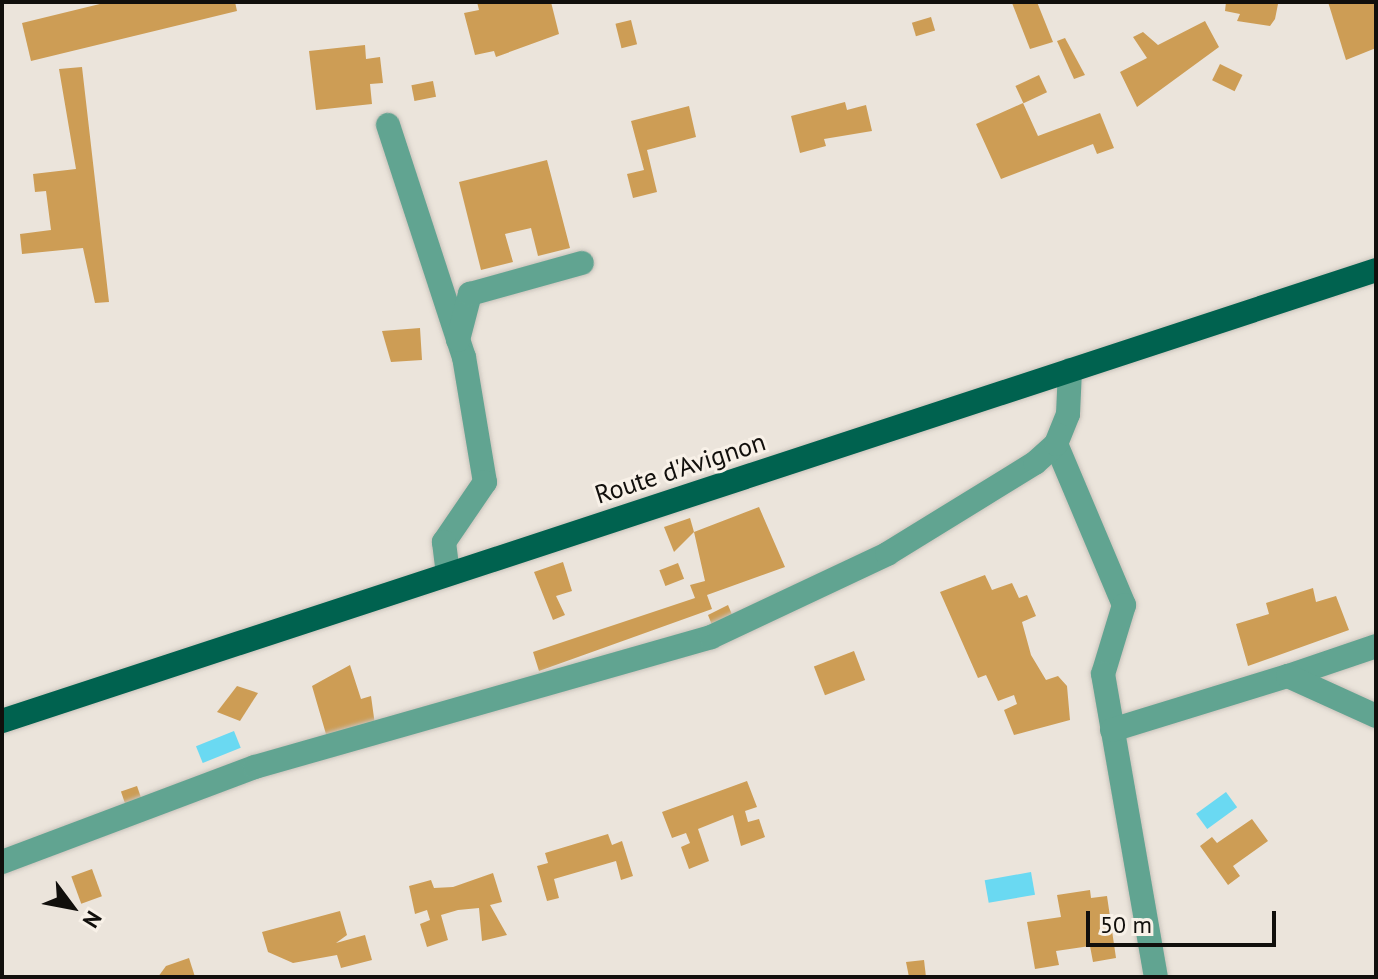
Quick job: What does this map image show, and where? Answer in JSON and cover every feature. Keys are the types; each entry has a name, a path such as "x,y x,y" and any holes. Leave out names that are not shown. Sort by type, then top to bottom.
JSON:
{"main road":[{"name":"Route d'Avignon","path":"2,721 1376,270"}],"street":[{"path":"388,125 457,343 485,482 444,542 448,573"},
{"path":"457,343 470,294 582,263"},
{"path":"2,862 255,767 711,637 887,554 1056,444 1068,414 1070,370"},
{"path":"1056,444 1124,605 1103,674 1156,977"},
{"path":"1112,730 1376,646"},
{"path":"1288,676 1376,716"}],"water":[{"path":"234,731 241,748 203,763 196,746"},
{"path":"1226,792 1237,807 1207,829 1196,814"},
{"path":"1031,872 1035,895 989,903 985,880"}],"building":[{"path":"108,2 235,2 237,11 31,61 22,23"},
{"path":"477,2 551,2 559,34 496,57 494,51 475,55 464,13 479,10"},
{"path":"1037,2 1053,42 1030,49 1012,3"},
{"path":"1226,2 1278,4 1270,26 1237,21 1240,14 1225,11"},
{"path":"1328,2 1376,2 1376,48 1346,60"},
{"path":"931,17 935,30 916,36 912,23"},
{"path":"631,20 637,44 622,48 615,24"},
{"path":"1205,21 1219,47 1137,107 1120,72 1147,58 1133,37 1143,32 1158,45"},
{"path":"1065,38 1085,75 1074,79 1057,41"},
{"path":"365,45 366,59 380,57 383,83 370,84 372,104 316,110 309,51"},
{"path":"1220,64 1242,75 1235,91 1212,80"},
{"path":"82,67 109,302 95,303 83,248 22,254 20,234 51,230 46,191 35,192 33,174 76,169 59,69"},
{"path":"1039,75 1047,92 1023,103 1015,86"},
{"path":"433,81 436,97 414,101 411,85"},
{"path":"845,102 847,110 866,105 872,131 824,139 826,146 800,153 791,116"},
{"path":"1023,103 1038,136 1100,113 1114,148 1097,154 1093,144 1001,179 976,124"},
{"path":"689,106 696,137 647,150 657,192 633,198 627,174 644,170 631,121"},
{"path":"547,160 570,248 538,256 531,228 505,234 513,262 481,270 459,182"},
{"path":"420,328 422,360 391,362 382,331"},
{"path":"759,507 785,567 707,595 712,609 539,671 533,652 695,598 690,585 705,581 694,532"},
{"path":"690,518 694,532 674,552 664,527"},
{"path":"563,562 572,591 556,596 565,615 553,620 534,572"},
{"path":"678,563 684,579 665,586 659,570"},
{"path":"985,575 992,590 1012,583 1019,598 1027,595 1036,616 1022,622 1031,655 1046,680 1058,676 1067,686 1070,720 1014,735 1004,710 1017,704 1014,695 998,701 986,675 978,678 940,592"},
{"path":"1313,588 1316,602 1336,596 1349,630 1248,666 1236,624 1269,614 1266,603"},
{"path":"728,605 733,617 712,625 708,615"},
{"path":"854,651 865,680 825,695 814,666"},
{"path":"350,665 361,699 371,696 375,725 328,741 312,686"},
{"path":"237,686 258,693 240,721 217,712"},
{"path":"747,781 757,807 745,811 748,822 759,819 765,837 741,846 733,815 698,829 709,861 689,869 681,847 690,843 686,833 672,838 662,812"},
{"path":"137,786 143,803 127,809 121,792"},
{"path":"1252,819 1268,841 1233,866 1240,876 1228,885 1200,846 1212,837 1217,843"},
{"path":"608,834 612,845 622,841 633,876 621,880 616,861 554,879 559,898 547,901 537,866 548,863 545,853"},
{"path":"92,869 102,896 81,904 71,877"},
{"path":"493,873 502,902 490,905 507,935 482,941 479,908 458,910 441,915 448,940 427,947 420,924 430,920 427,910 415,914 409,886 431,880 434,888 453,887"},
{"path":"1090,890 1091,898 1107,896 1116,958 1093,962 1090,946 1056,951 1059,965 1035,969 1027,922 1061,917 1057,895"},
{"path":"340,911 347,935 336,943 365,935 372,960 341,968 337,955 293,963 268,952 262,932"},
{"path":"189,958 195,977 158,977 166,966"},
{"path":"924,960 926,977 909,977 906,962"}]}
